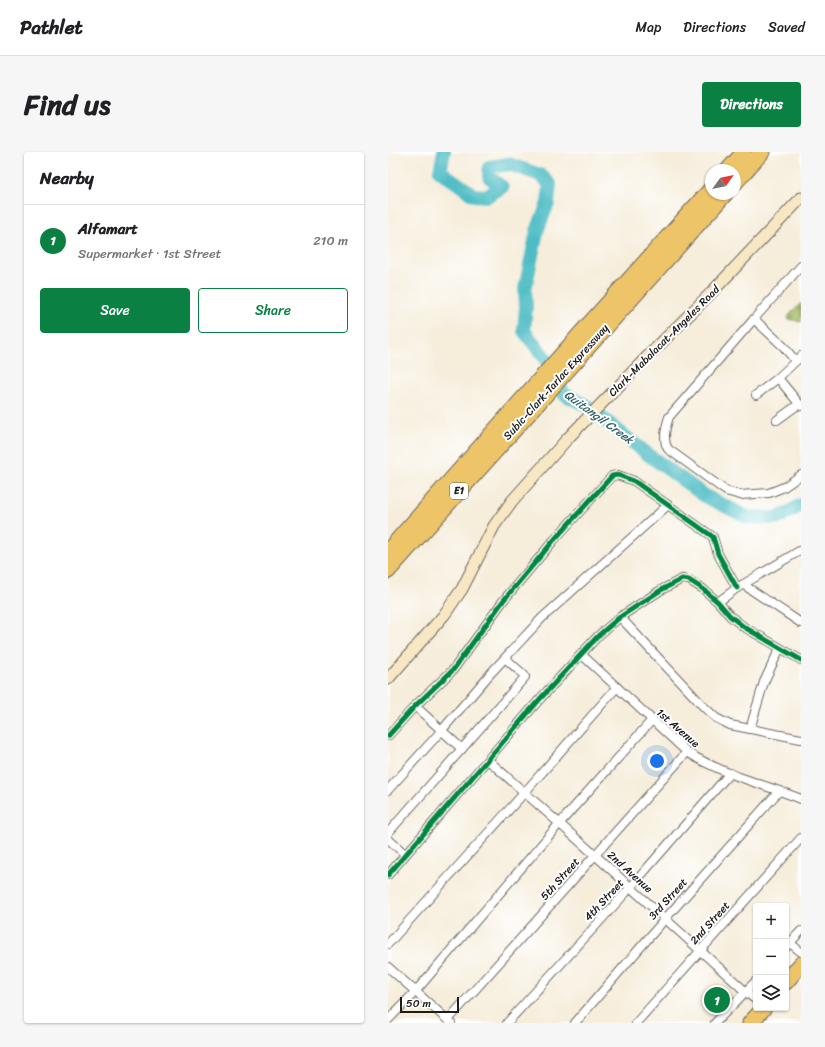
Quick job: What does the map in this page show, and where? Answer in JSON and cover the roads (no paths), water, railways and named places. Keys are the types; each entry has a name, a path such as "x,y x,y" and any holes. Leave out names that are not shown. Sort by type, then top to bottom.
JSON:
{"highway":[{"path":"733,164 744,152"},
{"path":"741,176 762,152"},
{"name":"Subic-Clark-Tarlac Expressway","path":"587,337 705,196"},
{"name":"Subic-Clark-Tarlac Expressway","path":"388,551 524,407 587,337 719,200"},
{"name":"Subic-Clark-Tarlac Expressway","path":"388,571 524,407"},
{"path":"789,978 801,964"},
{"path":"750,1023 761,1011"}],"main road":[{"name":"Clark-Mabalacat-Angeles Road","path":"388,679 448,608 462,589 494,526 512,501 568,438 712,293 801,198"}],"street":[{"path":"801,266 669,417 665,430 666,446 668,449 726,490 740,495 769,493 784,487 801,475"},
{"path":"754,318 784,347 793,358 799,358"},
{"path":"756,395 778,378 799,358"},
{"path":"778,378 800,405 778,420"},
{"path":"388,736 415,706 453,670 503,601 554,540 612,476 618,475 634,481 713,537 718,554 741,586 801,623"},
{"path":"388,790 542,618 668,505"},
{"path":"718,602 741,586 801,550"},
{"path":"388,875 539,700 598,636 620,617 661,590 682,579 689,580 718,602 730,616 744,627 801,660"},
{"path":"620,617 704,708 716,718 730,725 801,739"},
{"path":"750,729 764,682 780,648"},
{"name":"1st Avenue","path":"581,654 687,752 730,773 801,800"},
{"path":"388,833 525,677 505,658"},
{"path":"388,944 617,687"},
{"path":"415,706 462,749"},
{"path":"388,1020 415,992 559,824 652,720"},
{"name":"5th Street","path":"449,1022 687,752"},
{"name":"2nd Avenue","path":"488,760 753,998"},
{"name":"4th Street","path":"507,1023 630,888 730,773"},
{"name":"3rd Street","path":"575,1023 665,918 779,791"},
{"name":"2nd Street","path":"636,1023 801,838"},
{"path":"388,839 405,854"},
{"path":"789,944 801,931"},
{"path":"789,946 801,952"},
{"path":"388,967 449,1022"},
{"path":"715,1023 753,984"}],"waterway":[{"name":"Quitangil Creek","path":"444,152 440,171 474,195 487,196 502,187 489,177 489,167 509,164 540,175 550,184 548,203 537,231 525,289 526,307 524,331 545,358 564,394 587,406 650,456 705,496 747,517 778,518 801,505"}],"place":[{"name":"Alfamart","path":"717,1000"}]}
